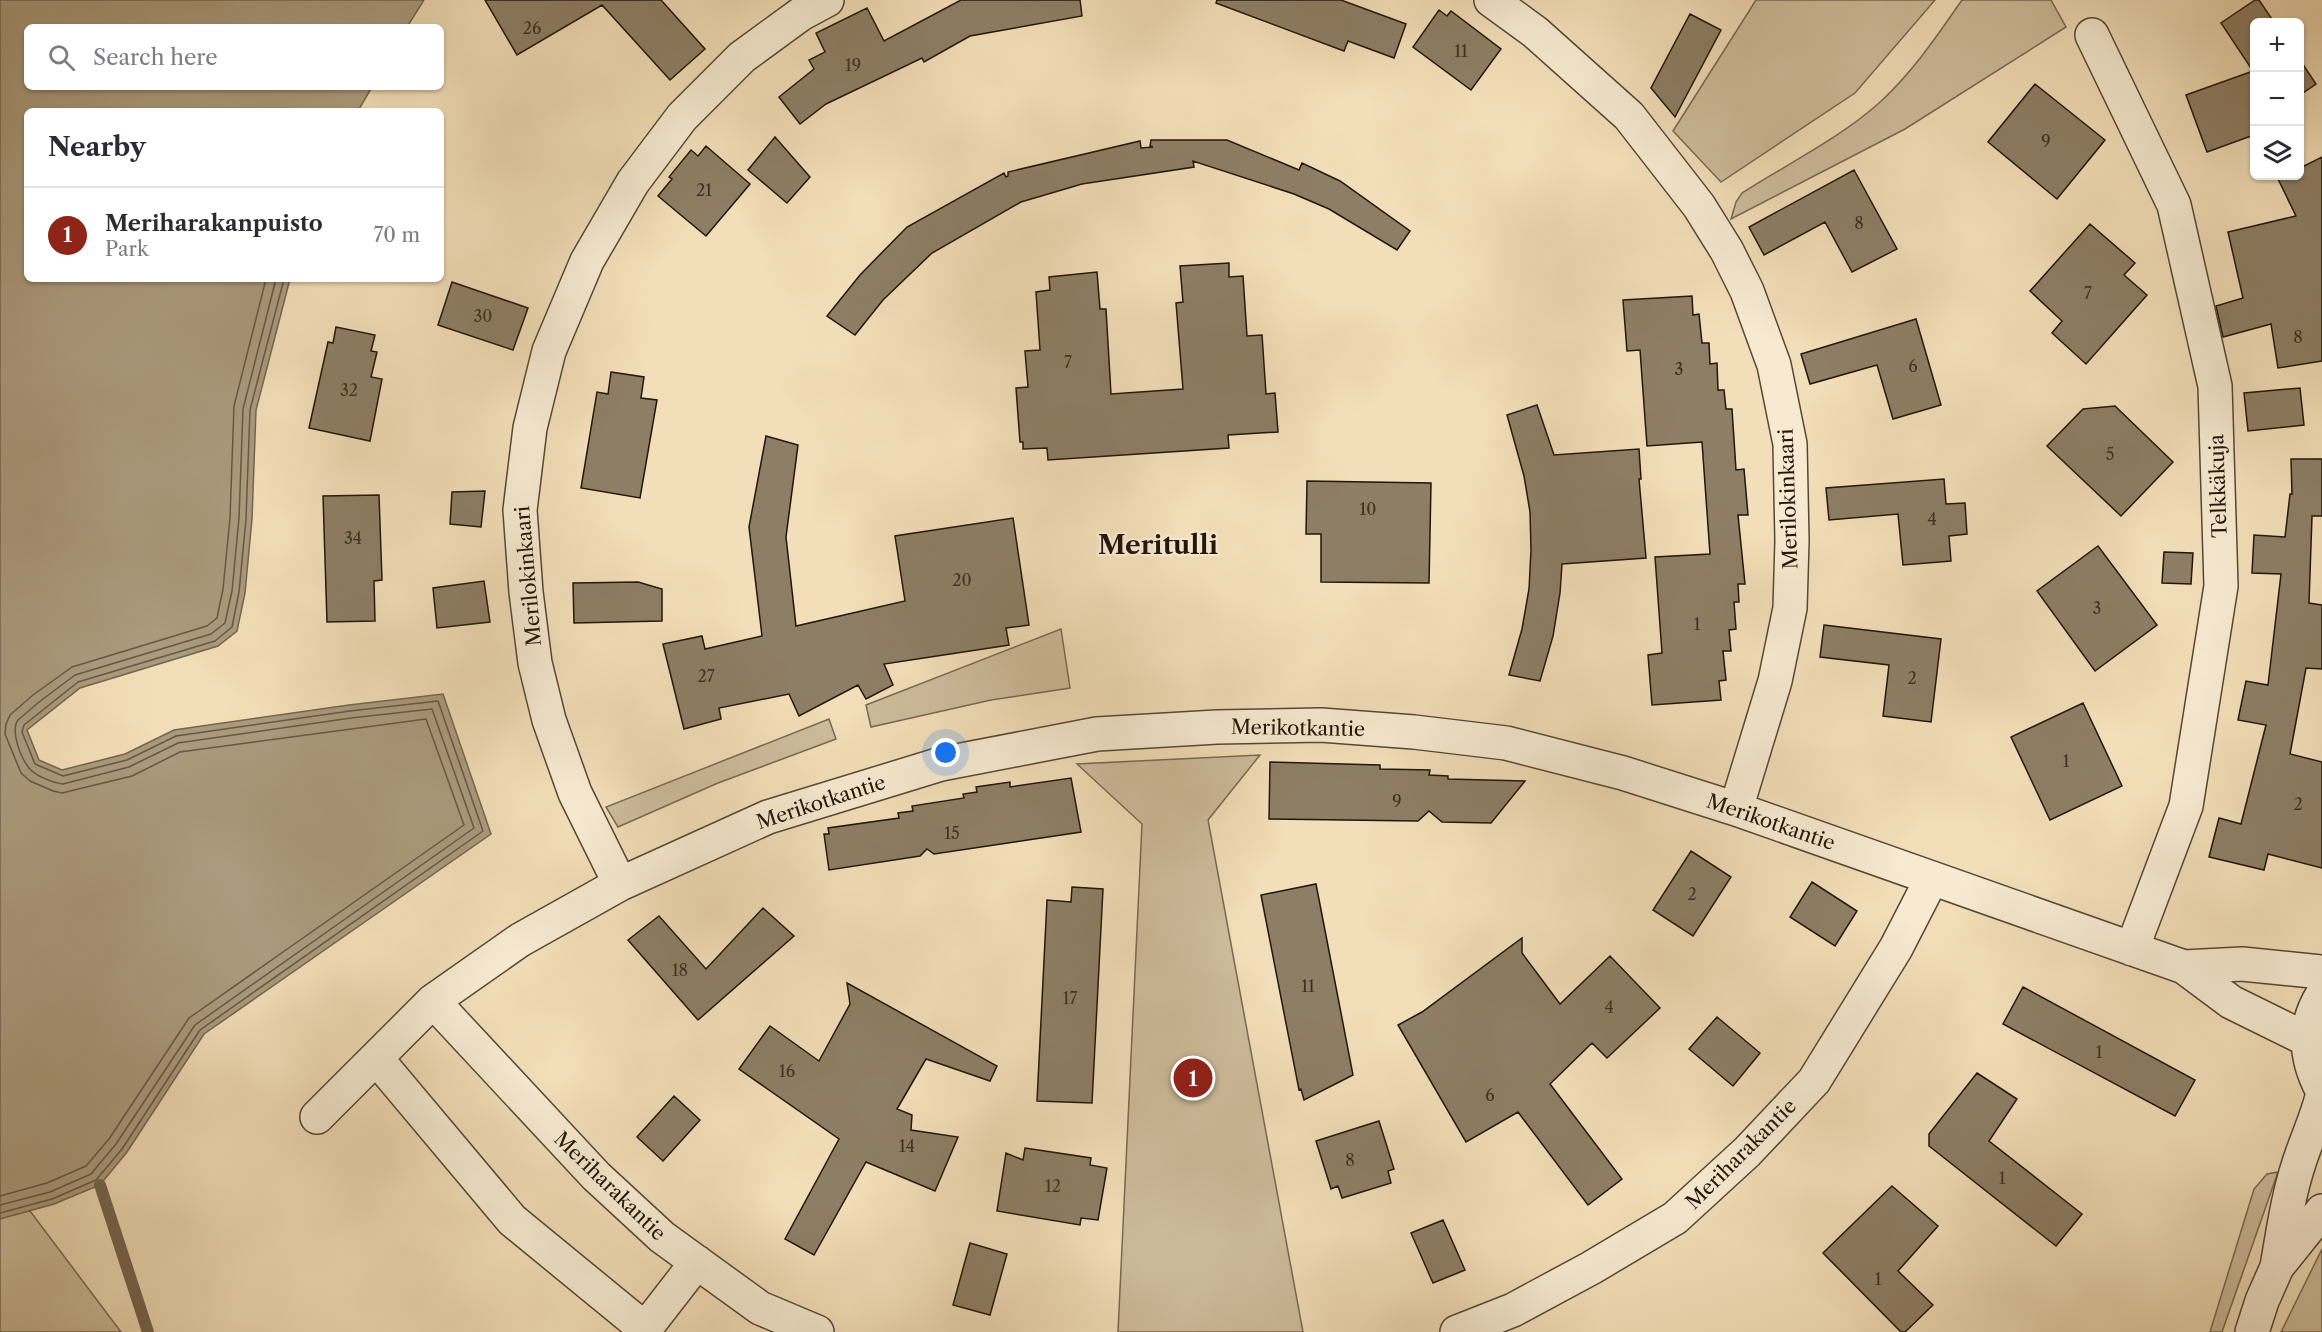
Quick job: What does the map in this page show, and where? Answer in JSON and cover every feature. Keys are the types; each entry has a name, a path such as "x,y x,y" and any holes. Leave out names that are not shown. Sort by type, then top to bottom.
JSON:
{"street":[{"name":"Merilokinkaari","path":"620,884 575,793 549,720 535,663 526,592 520,510 530,428 549,351 587,261 633,182 682,117 742,57 801,14 827,0"},
{"name":"Merilokinkaari","path":"1491,0 1535,32 1629,116 1699,206 1727,250 1747,291 1774,365 1790,444 1792,542 1790,608 1775,681 1736,809"},
{"name":"Telkkäkuja","path":"2092,35 2174,204 2215,386 2221,586 2186,806 2132,949"},
{"name":"Merikotkantie","path":"317,1117 433,1001 520,940 620,884 768,817 941,764 1097,734 1217,727 1322,725 1414,732 1506,743 1623,773 1736,809 2184,967 2231,1002 2308,1040"},
{"name":"Meriharakantie","path":"1457,1332 1513,1310 1591,1268 1675,1218 1747,1152 1814,1081 1896,948 1932,878"},
{"name":"Merikotkantie","path":"2184,967 2242,964 2322,972"},
{"path":"2322,995 2314,1008 2308,1040 2313,1073 2322,1090"},
{"name":"Meriharakantie","path":"433,1001 596,1176 662,1237 760,1308 817,1332"},
{"path":"376,1059 512,1220 645,1329 697,1262"},
{"path":"2252,1332 2277,1267 2285,1217 2299,1163 2322,1097"},
{"path":"2277,1267 2322,1211"}],"shaded area":[{"path":"1756,0 1935,0 1855,93 1721,182 1673,131"},
{"path":"1962,0 2051,0 2066,27 1905,129 1731,219 1736,202 1742,193 1831,139 1879,103 1913,67"},
{"path":"1061,629 1070,688 991,700 871,727 866,705"},
{"path":"829,719 836,739 718,783 618,827 606,807"},
{"path":"1260,755 1208,820 1303,1332 1118,1332 1142,824 1077,764"},
{"path":"2278,1172 2222,1332 2210,1332 2254,1189 2267,1174"},
{"path":"30,1211 121,1332 0,1332 0,1216"},
{"path":"2322,1249 2322,1332 2281,1332"}],"water":[{"path":"0,0 424,0 409,24 24,24 24,90 370,90 360,108 24,108 24,282 289,282 256,410 252,519 245,593 237,631 218,646 80,688 27,730 39,760 62,770 125,754 174,730 443,694 491,834 204,1034 127,1152 100,1185 54,1204 0,1219"}],"building":[{"path":"485,0 661,0 705,49 670,80 602,5 517,55"},
{"path":"961,0 1080,0 1082,16 970,36 924,62 922,58 826,104 800,124 779,97 814,69 809,60 825,52 816,33 867,8 884,41"},
{"path":"1217,0 1341,0 1406,24 1394,58 1348,41 1344,51 1216,3"},
{"path":"2255,0 2259,0 2271,18 2250,18 2250,66 2221,23"},
{"path":"1439,10 1447,16 1451,11 1501,49 1471,90 1413,47"},
{"path":"1690,14 1721,30 1675,117 1651,88"},
{"path":"2304,66 2316,84 2304,92"},
{"path":"2250,72 2250,136 2207,152 2186,95"},
{"path":"2035,84 2105,140 2057,199 1988,142"},
{"path":"775,137 810,177 787,203 748,170"},
{"path":"1151,140 1227,140 1299,170 1302,163 1340,181 1410,231 1397,250 1329,209 1294,194 1193,161 1194,167 1082,184 1021,202 932,253 883,300 855,335 827,316 860,275 907,227 1004,173 1006,177 1008,172 1140,141 1141,148 1153,147 1150,146"},
{"path":"706,146 750,184 706,236 658,196 672,179 669,177 691,150 698,156"},
{"path":"2322,157 2322,361 2278,368 2271,324 2223,337 2216,306 2243,298 2228,232 2296,216 2278,180 2304,180 2304,166"},
{"path":"1854,170 1897,249 1852,272 1825,222 1764,255 1749,227"},
{"path":"2090,224 2135,263 2124,275 2147,295 2086,364 2052,333 2062,321 2030,291"},
{"path":"1229,263 1229,277 1243,276 1247,336 1262,335 1266,394 1275,393 1278,432 1228,435 1229,448 1048,460 1047,448 1023,449 1023,442 1020,442 1016,388 1028,387 1025,351 1040,350 1036,292 1050,290 1049,277 1097,272 1100,309 1106,309 1111,394 1183,389 1176,303 1183,302 1180,266"},
{"path":"452,282 528,308 513,350 438,325"},
{"path":"1692,296 1693,315 1699,314 1702,343 1709,343 1710,364 1717,363 1718,390 1724,390 1726,409 1732,409 1736,470 1744,469 1748,515 1738,515 1745,584 1738,584 1739,602 1734,602 1736,629 1729,630 1731,651 1723,651 1726,680 1719,681 1721,700 1652,705 1648,655 1662,653 1655,557 1710,554 1702,442 1647,446 1640,350 1627,351 1623,300"},
{"path":"1916,319 1941,405 1893,419 1877,365 1810,384 1801,354"},
{"path":"336,327 375,335 371,351 377,352 371,377 382,379 370,441 309,428 328,342 333,343"},
{"path":"611,372 644,377 641,398 657,400 640,498 581,488 597,392 608,394"},
{"path":"2300,388 2304,425 2248,431 2244,393"},
{"path":"1537,405 1554,455 1639,449 1641,479 1639,479 1646,558 1562,564 1553,636 1540,681 1509,675 1522,629 1529,589 1531,550 1530,512 1524,476 1507,415"},
{"path":"2115,406 2173,462 2121,516 2047,446 2083,409"},
{"path":"766,436 798,445 786,537 796,626 905,601 895,536 1013,518 1029,625 1006,628 1009,645 884,664 893,685 866,699 858,685 799,716 789,694 719,708 721,719 684,729 663,644 702,636 705,649 762,636 749,527"},
{"path":"2291,459 2322,459 2322,516 2312,516 2309,603 2322,605 2322,669 2306,668 2290,754 2322,762 2322,868 2268,854 2264,870 2209,857 2219,818 2241,824 2266,725 2238,720 2246,681 2268,685 2281,574 2252,573 2254,535 2285,537 2290,494 2292,494"},
{"path":"1944,479 1946,504 1965,503 1967,534 1949,536 1951,561 1903,565 1898,514 1829,520 1826,488"},
{"path":"1307,481 1431,483 1429,583 1321,582 1321,534 1306,534"},
{"path":"485,491 481,527 450,524 452,492"},
{"path":"379,495 382,580 374,581 375,621 327,622 323,496"},
{"path":"2098,546 2157,625 2095,671 2037,591"},
{"path":"2164,552 2193,553 2191,584 2162,583"},
{"path":"484,581 490,622 437,628 433,588"},
{"path":"638,582 662,589 662,621 574,623 573,583"},
{"path":"1824,625 1941,639 1931,722 1883,716 1889,665 1820,657"},
{"path":"2083,703 2122,786 2050,820 2011,737"},
{"path":"1270,762 1380,765 1380,769 1430,770 1429,775 1448,776 1448,779 1525,781 1491,823 1442,822 1429,811 1418,821 1269,819"},
{"path":"1071,778 1081,832 934,854 927,849 920,856 829,870 824,834 829,834 828,828 899,818 898,813 913,811 912,806 964,798 963,794 977,792 976,787 1010,782 1010,787"},
{"path":"1691,851 1731,877 1693,936 1653,910"},
{"path":"1812,882 1857,911 1835,946 1790,917"},
{"path":"1316,884 1353,1075 1304,1100 1301,1089 1299,1090 1261,895"},
{"path":"1072,887 1103,889 1092,1103 1037,1101 1047,900 1071,902"},
{"path":"763,908 794,936 698,1020 628,940 659,916 706,969"},
{"path":"1522,938 1522,953 1560,1004 1610,956 1660,1008 1607,1058 1592,1043 1550,1084 1622,1179 1588,1205 1518,1112 1466,1142 1398,1025 1422,1012"},
{"path":"847,983 997,1066 990,1081 926,1059 897,1109 912,1115 911,1130 958,1137 935,1191 866,1162 814,1255 785,1239 839,1139 739,1069 770,1026 819,1061 850,1004"},
{"path":"2023,987 2195,1080 2175,1116 2003,1024"},
{"path":"1717,1017 1760,1053 1733,1086 1689,1049"},
{"path":"1977,1073 2017,1099 1989,1141 2082,1214 2056,1246 1929,1146 1929,1134"},
{"path":"674,1096 700,1120 663,1161 637,1137"},
{"path":"1379,1121 1394,1169 1388,1171 1391,1183 1342,1198 1338,1186 1331,1189 1316,1141"},
{"path":"1025,1148 1091,1158 1090,1165 1107,1168 1098,1220 1081,1218 1080,1225 997,1211 1006,1153 1023,1160"},
{"path":"1892,1186 1938,1226 1898,1271 1933,1305 1905,1332 1901,1332 1823,1253"},
{"path":"1443,1220 1465,1270 1433,1283 1411,1233"},
{"path":"970,1243 1007,1254 990,1315 953,1305"}],"waterway":[{"path":"100,1185 148,1332"}],"place":[{"name":"Meriharakanpuisto","path":"1193,1078"}],"district":[{"name":"Meritulli","path":"1158,545"}]}
